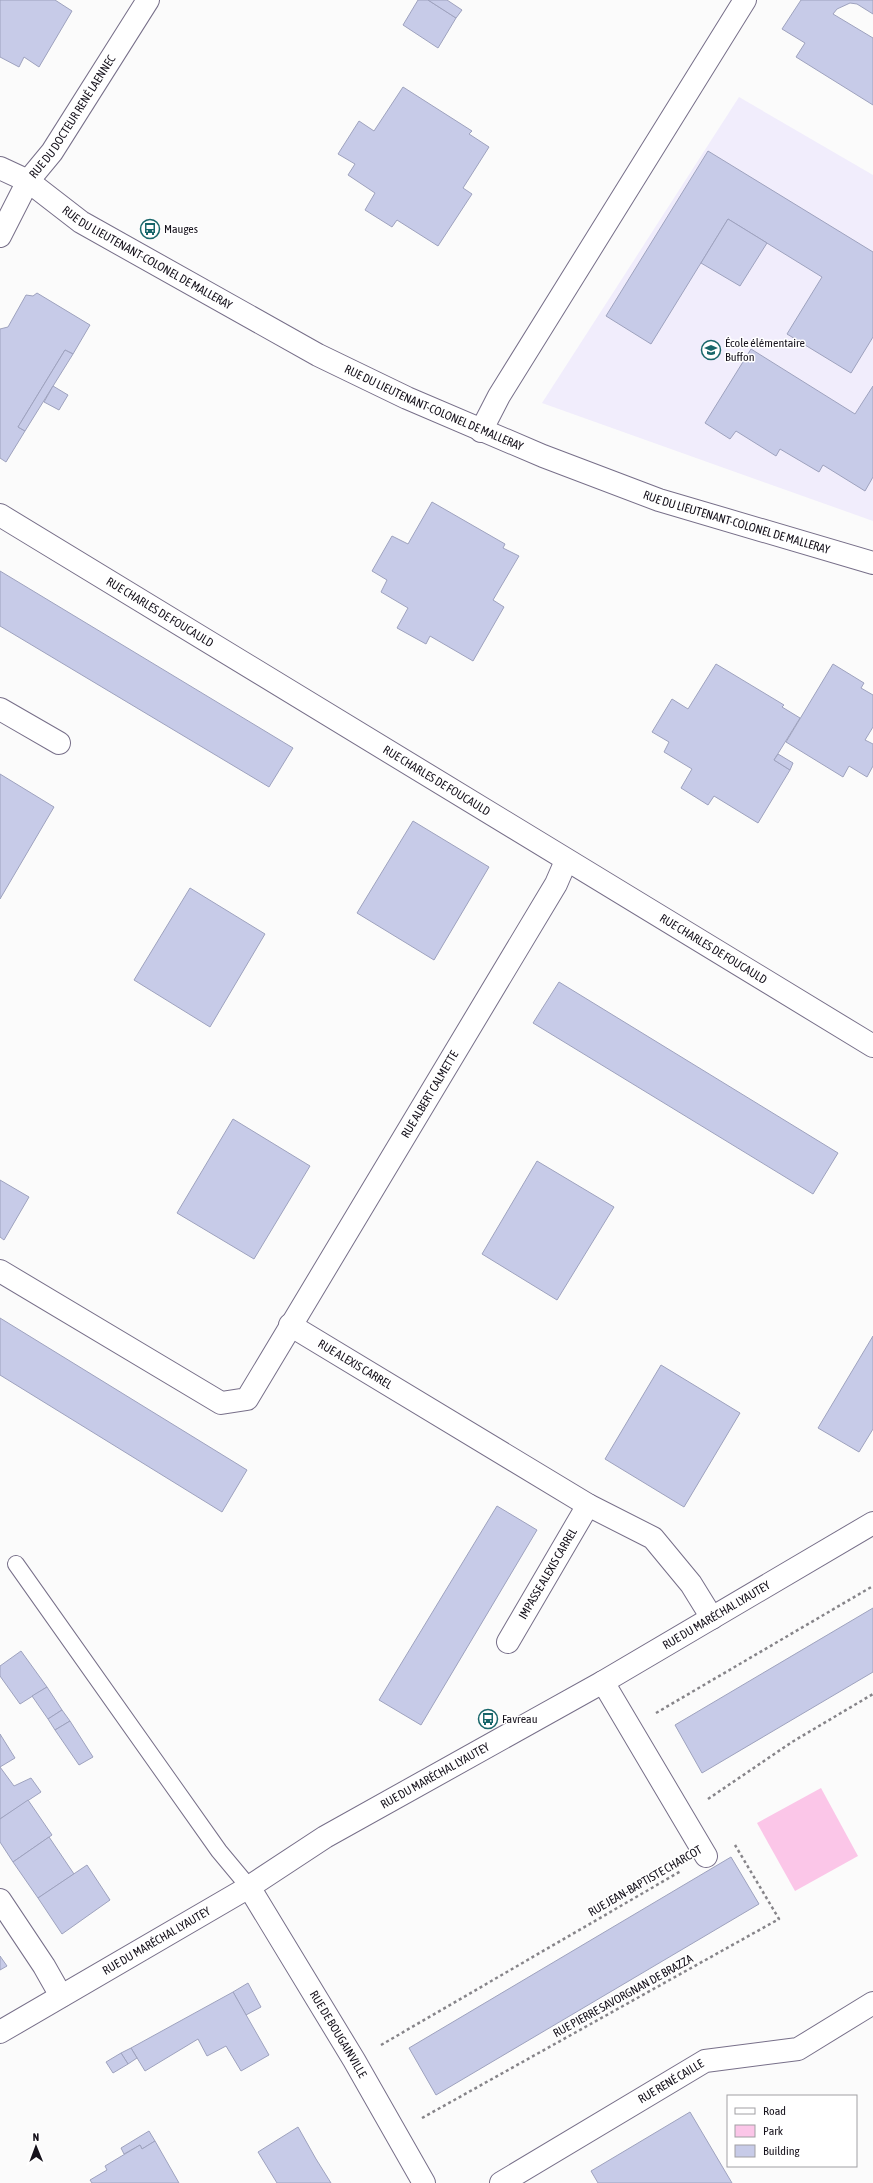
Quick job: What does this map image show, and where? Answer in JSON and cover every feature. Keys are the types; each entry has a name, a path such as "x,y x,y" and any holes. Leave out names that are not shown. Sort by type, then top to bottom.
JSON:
{"street":[{"name":"RUE DU DOCTEUR RENÉ LAENNEC","path":"0,236 28,181 52,152 148,0"},
{"path":"481,430 503,390 745,0"},
{"name":"RUE DU LIEUTENANT-COLONEL DE MALLERAY","path":"0,168 28,181 81,222 318,355 407,398 481,430 659,500 873,563"},
{"name":"RUE CHARLES DE FOUCAULD","path":"0,515 566,861 873,1046"},
{"path":"0,709 59,743"},
{"name":"RUE ALBERT CALMETTE","path":"290,1325 556,884 566,861"},
{"path":"0,1270 221,1403 246,1399 290,1325"},
{"name":"RUE ALEXIS CARREL","path":"290,1325 588,1506 653,1538 691,1584 712,1618"},
{"name":"IMPASSE ALEXIS CARREL","path":"508,1642 588,1506"},
{"name":"RUE DU MARÉCHAL LYAUTEY","path":"0,2032 249,1887 325,1837 603,1682 873,1523"},
{"path":"603,1682 706,1856"},
{"name":"RUE DE BOUGAINVILLE","path":"249,1887 354,2060 424,2183"},
{"path":"0,1900 44,1966 61,1996"},
{"name":"RUE RENÉ CAILLE","path":"501,2183 705,2061 798,2049 873,2003"}],"lane":[{"path":"16,1564 218,1851 249,1887"}],"path":[{"path":"630,1726 873,1586"},
{"path":"711,1804 708,1798 792,1742 873,1694"},
{"name":"RUE JEAN-BAPTISTE CHARCOT","path":"354,2060 733,1840"},
{"name":"RUE PIERRE SAVORGNAN DE BRAZZA","path":"395,2132 779,1919 733,1840"}],"shaded area":[{"path":"739,97 873,175 873,521 542,403"}],"green space":[{"path":"821,1788 858,1856 795,1891 757,1823"}],"building":[{"path":"0,0 55,0 72,11 39,67 24,57 19,67 0,57"},
{"path":"418,0 428,0 456,18 438,48 403,25"},
{"path":"428,0 447,0 462,10 456,18"},
{"path":"801,0 873,0 873,14 857,4 850,3 837,9 833,14 873,38 873,105 796,57 805,43 782,29"},
{"path":"403,87 472,131 469,134 489,147 463,188 472,194 438,246 397,220 392,227 365,210 375,193 348,175 355,164 338,154 359,121 374,131"},
{"path":"708,151 873,252 873,337 851,373 787,334 822,277 728,219 651,344 606,316"},
{"path":"728,219 767,243 740,286 701,263"},
{"path":"37,293 90,325 73,354 65,350 18,427 25,431 6,462 0,458 0,329 8,327 26,295 33,296"},
{"path":"751,349 855,414 873,386 873,477 865,491 823,465 819,472 780,449 776,456 736,431 730,439 705,423"},
{"path":"65,350 73,354 25,431 18,427"},
{"path":"53,386 68,395 59,410 44,402"},
{"path":"432,502 505,544 503,548 519,556 493,600 504,607 473,661 430,636 426,644 397,628 408,608 381,592 387,580 372,571 392,536 408,544"},
{"path":"0,571 293,748 269,787 0,626"},
{"path":"716,664 784,705 782,707 800,718 774,760 790,770 758,823 714,796 708,805 681,788 692,769 664,752 669,742 652,732 672,699 688,709"},
{"path":"833,664 864,683 861,688 873,695 873,727 865,740 873,744 873,766 867,777 849,766 843,777 786,742"},
{"path":"778,754 793,763 790,770 774,760"},
{"path":"0,774 54,807 0,899"},
{"path":"413,821 489,867 434,960 357,913"},
{"path":"190,888 265,934 210,1027 134,980"},
{"path":"559,982 838,1153 813,1194 533,1023"},
{"path":"233,1119 310,1166 254,1259 177,1213"},
{"path":"537,1161 614,1207 557,1300 482,1254"},
{"path":"0,1180 29,1197 4,1240 0,1237"},
{"path":"0,1318 247,1470 222,1512 0,1375"},
{"path":"873,1336 873,1429 859,1452 818,1428"},
{"path":"661,1365 740,1413 684,1507 605,1459"},
{"path":"497,1506 537,1530 421,1725 379,1700"},
{"path":"873,1608 873,1672 702,1773 675,1725"},
{"path":"21,1651 47,1687 20,1704 0,1676 0,1666"},
{"path":"47,1687 62,1710 48,1719 32,1696"},
{"path":"62,1710 70,1721 55,1730 48,1719"},
{"path":"70,1721 93,1757 79,1765 55,1730"},
{"path":"0,1734 15,1758 0,1767"},
{"path":"0,1767 14,1786 31,1778 41,1792 0,1819"},
{"path":"28,1800 52,1835 13,1862 0,1842 0,1819"},
{"path":"49,1837 74,1874 38,1898 13,1862"},
{"path":"731,1857 759,1904 436,2095 409,2048"},
{"path":"87,1865 110,1900 62,1934 38,1898"},
{"path":"0,1956 7,1966 0,1970"},
{"path":"248,1983 261,2007 246,2015 233,1992"},
{"path":"233,1992 269,2055 241,2071 226,2046 207,2056 198,2039 145,2071 131,2048"},
{"path":"131,2048 137,2058 128,2064 121,2053"},
{"path":"121,2053 128,2064 113,2073 106,2062"},
{"path":"690,2112 732,2183 598,2183 591,2171"},
{"path":"298,2127 331,2183 277,2183 258,2152"},
{"path":"149,2131 155,2141 142,2149 140,2145 124,2154 121,2148"},
{"path":"155,2141 179,2183 92,2183 90,2180 107,2170 105,2166 140,2145 142,2149"}],"place":[{"name":"Mauges","path":"150,229"},
{"name":"École élémentaire Buffon","path":"711,350"},
{"name":"Favreau","path":"488,1719"}]}
